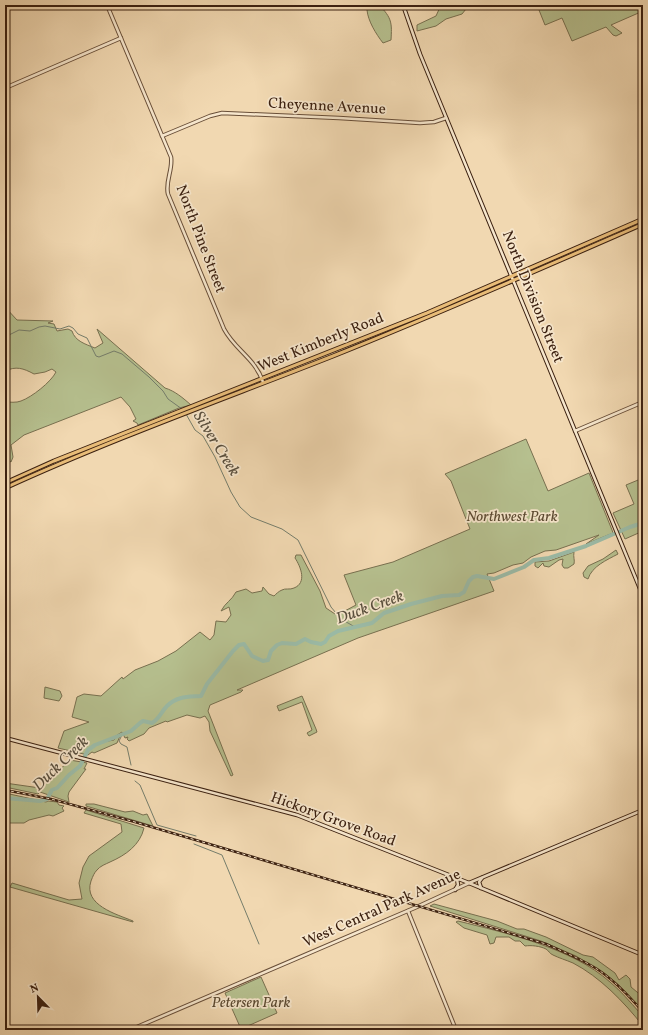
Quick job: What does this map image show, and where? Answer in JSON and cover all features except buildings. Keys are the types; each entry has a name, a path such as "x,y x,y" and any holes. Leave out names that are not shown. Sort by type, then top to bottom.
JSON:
{"main road":[{"name":"North Pine Street","path":"108,5 171,161 167,183 168,194 212,302 230,340 248,357 263,380"},
{"name":"North Division Street","path":"403,5 420,54 643,596"},
{"path":"5,88 121,38"},
{"name":"Cheyenne Avenue","path":"162,136 222,113 420,123 434,122 446,118"},
{"name":"West Kimberly Road","path":"5,483 54,461 180,414 192,411 263,380 427,313 643,219"},
{"name":"West Kimberly Road","path":"5,488 108,443 180,414 191,407 376,338 643,224"},
{"path":"575,430 643,402"},
{"name":"Hickory Grove Road","path":"5,738 297,815 482,888 643,955"},
{"name":"West Central Park Avenue","path":"130,1030 408,911 469,883 643,810"},
{"path":"455,890 458,885 456,878"},
{"path":"482,878 479,882 482,888"},
{"path":"408,911 456,1030"}],"green space":[{"path":"373,5 379,5 389,17 391,25 391,40 383,43 373,27 367,10"},
{"path":"441,5 475,5 466,9 462,14 446,19 436,26 417,31 417,25 436,16"},
{"path":"537,5 643,5 643,11 611,25 622,33 616,36 613,35 606,27 572,41 562,18 545,25"},
{"path":"5,307 17,320 53,321 48,323 54,324 57,331 68,329 72,331 78,340 95,348 103,343 97,329 165,388 176,393 191,405 179,408 138,425 133,421 136,419 130,407 121,397 24,435 11,445 13,457 11,462 5,458 5,402 19,402 25,399 46,385 56,372 52,369 34,374 23,369 16,368 5,371"},
{"name":"Northwest Park","path":"526,439 548,491 589,473 613,533 586,544 599,535 556,550 545,551 531,557 523,563 487,574 494,591 358,638 237,690 243,690 210,705 208,711 233,775 231,776 210,731 209,722 205,716 200,718 187,715 167,722 166,721 149,728 144,734 129,741 127,739 128,737 125,738 122,732 108,741 114,740 119,734 120,736 117,743 94,753 92,752 88,755 58,748 64,731 89,722 72,717 77,697 84,694 101,696 122,677 123,679 135,670 158,661 176,651 200,632 210,640 214,635 216,621 226,622 231,615 229,607 221,611 236,592 246,589 252,593 262,591 263,587 269,594 274,596 283,589 292,589 298,586 302,579 302,574 295,558 296,555 301,555 320,591 326,608 335,614 341,613 356,605 344,575 393,562 470,529 451,481 445,474"},
{"path":"643,478 643,531 625,539 613,513 634,504 626,485"},
{"path":"616,550 618,554 596,567 588,579 584,577 583,573 588,566 603,559"},
{"path":"574,552 574,564 568,568 564,568 562,565 563,559 549,567 544,566 543,563 538,568 535,566 535,562 549,561"},
{"path":"45,687 60,691 62,696 59,701 44,698"},
{"path":"302,696 317,732 309,736 307,733 312,730 302,702 279,711 277,706"},
{"path":"70,760 87,763 84,769 86,769 69,792 69,802 40,792 38,794 5,787 5,783 40,788"},
{"path":"5,793 46,802 57,802 59,805 64,806 62,808 64,811 53,816 49,815 29,820 24,823 5,823"},
{"path":"86,804 94,804 125,812 133,811 143,815 147,814 153,826 86,806"},
{"path":"86,810 144,828 139,840 132,849 122,856 101,866 96,871 91,881 90,889 96,902 110,912 133,922 10,887 12,883 69,900 82,899 79,883 83,867 89,856 122,832 121,824 84,813"},
{"path":"434,904 497,921 517,929 524,929 546,937 583,955 593,957 615,973 619,980 626,975 630,979 631,987 643,997 643,1011 619,985 604,973 576,956 541,941 430,906"},
{"path":"458,921 538,943 577,960 595,970 622,993 640,1013 643,1017 643,1026 611,991 593,975 573,963 552,954 544,948 525,946 520,941 515,941 509,937 496,937 494,943 490,944 487,935 464,928 456,922"},
{"name":"Petersen Park","path":"261,977 277,1013 241,1029 225,993"}],"waterway":[{"name":"Silver Creek","path":"5,337 19,330 30,331 45,326 60,329 69,326 78,334 87,338 96,356 99,357 114,351 122,354 149,377 163,391 168,399 182,409 195,430 203,436 240,507 251,517 282,529 298,540 331,607 341,619 355,627"},
{"name":"Duck Creek","path":"5,798 40,801 47,799 52,790 57,788 80,766 88,750 95,745 131,731 143,721 152,723 167,706 175,700 201,696 207,684 239,645 244,644 252,656 263,661 268,660 271,651 277,645 282,643 296,644 305,639 321,644 325,642 329,636 338,631 372,623 384,613 442,596 459,595 464,592 469,581 473,577 477,576 494,579 524,567 534,560 549,558 586,546 643,523"},
{"path":"122,735 119,741 127,747 131,765"},
{"path":"135,781 140,785 157,825 196,836"},
{"path":"194,844 222,855 259,944"}],"railway":[{"path":"5,790 51,799 135,822 546,944 585,962 603,973 622,989 643,1012"}]}
